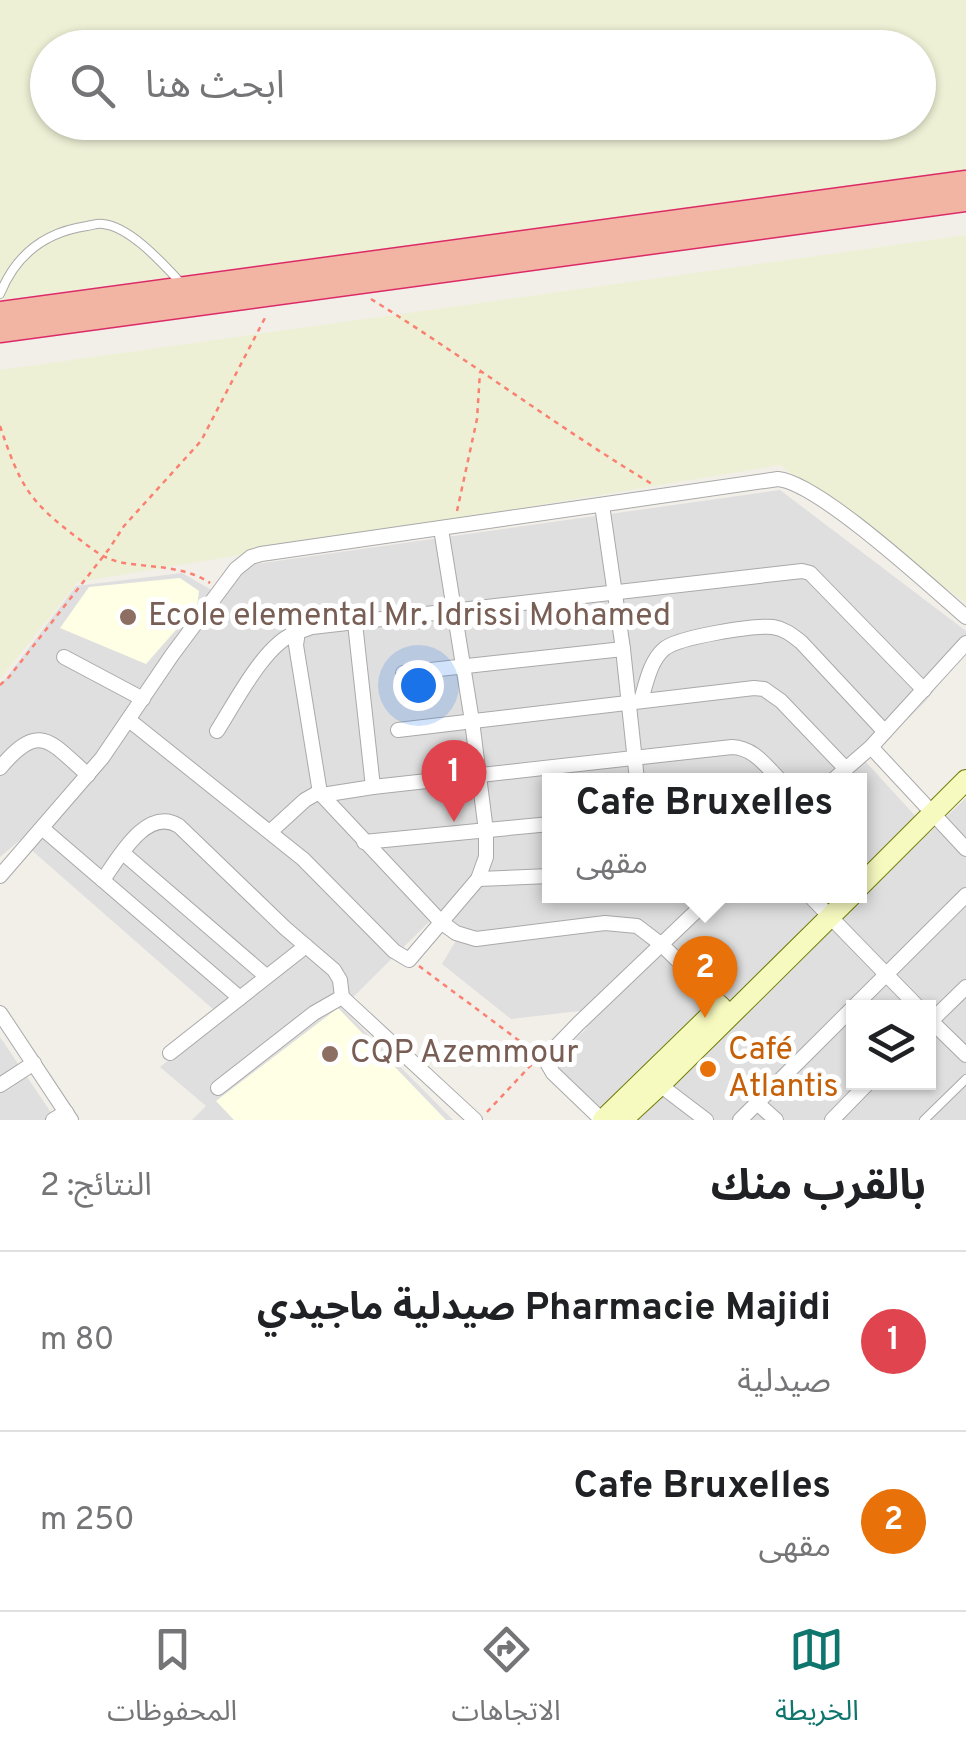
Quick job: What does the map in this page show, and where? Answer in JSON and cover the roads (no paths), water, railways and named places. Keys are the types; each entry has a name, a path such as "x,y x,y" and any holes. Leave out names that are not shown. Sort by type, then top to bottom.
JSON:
{"highway":[{"path":"0,313 966,182"},
{"path":"0,331 966,200"}],"main road":[{"path":"867,878 966,762"},
{"path":"867,861 966,780"},
{"path":"622,1120 660,1086 824,903"},
{"path":"602,1120 727,1009"}],"street":[{"path":"0,876 88,775 220,590 243,562 261,554 778,479 798,484 864,531 966,617"},
{"path":"602,505 635,701 636,773"},
{"path":"129,720 303,859 394,952 408,960 478,879 486,857 480,776 454,612 447,528"},
{"path":"217,731 266,657 282,639 306,628 806,571 924,690"},
{"path":"355,623 373,787"},
{"path":"635,701 656,660 669,646 733,631 777,628 801,642 885,732"},
{"path":"298,632 296,651 321,794 441,922 456,934 476,938 628,924 644,929 662,944 727,1009"},
{"path":"841,773 885,732 966,644"},
{"path":"402,673 624,648"},
{"path":"64,657 143,699"},
{"path":"398,730 754,688 764,689 781,702 846,768"},
{"path":"0,768 24,743 40,739 88,775"},
{"path":"870,746 966,850"},
{"path":"270,832 316,793 740,747 755,754 773,773"},
{"path":"103,880 150,824 172,821 339,976 342,997 477,1120"},
{"path":"364,842 542,825"},
{"path":"42,828 240,998"},
{"path":"122,853 266,976"},
{"path":"478,879 542,876"},
{"path":"740,1120 966,895"},
{"path":"602,1120 553,1073 546,1061 548,1056 705,903"},
{"path":"824,903 911,1000"},
{"path":"170,1053 306,946"},
{"path":"936,1015 966,987"},
{"path":"218,1088 314,1013 342,997"},
{"path":"1,1017 34,1063 63,1117"},
{"path":"936,1026 965,1051"},
{"path":"0,1086 34,1063"},
{"path":"660,1086 706,1120"},
{"path":"832,1120 861,1090"},
{"path":"756,1102 776,1120"}],"lane":[{"path":"0,294 26,253 44,238 66,229 104,224 128,234 152,252 186,288"},
{"path":"924,1120 966,1079"}],"place":[{"name":"Ecole elemental Mr. Idrissi Mohamed","path":"128,617"},
{"name":"Pharmacie Majidi صيدلية ماجيدي","path":"454,822"},
{"name":"Cafe Bruxelles","path":"705,1018"},
{"name":"CQP Azemmour","path":"330,1054"},
{"name":"Café Atlantis","path":"708,1069"}]}
